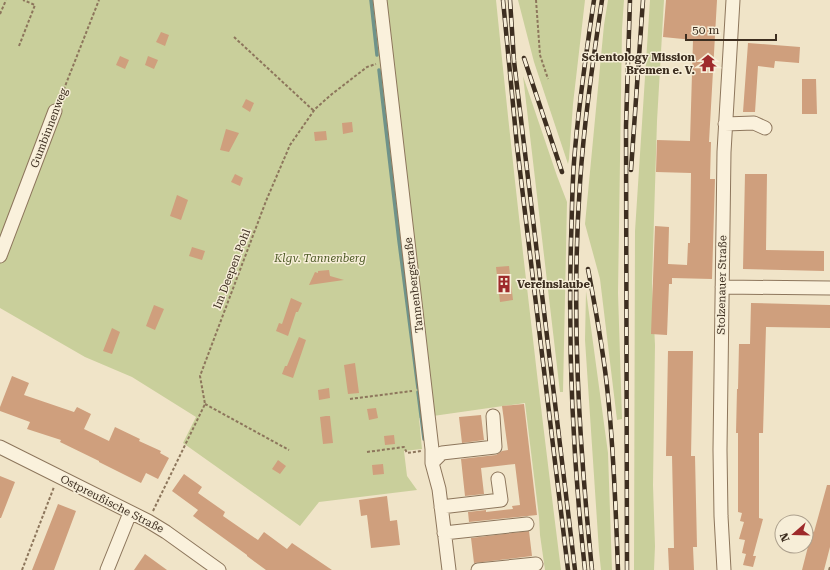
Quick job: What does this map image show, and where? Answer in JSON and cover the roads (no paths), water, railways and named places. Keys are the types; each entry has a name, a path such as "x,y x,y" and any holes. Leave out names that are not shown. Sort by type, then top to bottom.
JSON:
{"street":[{"name":"Tannenbergstraße","path":"380,0 426,389 432,462 439,489 449,570"},
{"name":"Stolzenauer Straße","path":"724,570 720,450 724,152 733,0"},
{"name":"Gumbinnenweg","path":"0,256 55,111"},
{"path":"725,124 754,123 765,128"},
{"path":"722,288 830,288"},
{"path":"432,462 442,453 495,447 493,416"},
{"name":"Ostpreußische Straße","path":"0,447 148,521 219,570"},
{"path":"441,507 501,500 498,479"},
{"path":"107,570 130,513"},
{"path":"444,533 527,524"},
{"path":"478,570 536,564"}],"waterway":[{"path":"371,0 377,55"},
{"path":"379,70 418,388"},
{"path":"418,392 424,439"}],"railway":[{"path":"503,0 517,146 568,570"},
{"path":"510,0 514,61 575,570"},
{"path":"585,570 577,488 572,406 570,282 573,172 582,81 594,0"},
{"path":"592,570 580,425 576,328 576,280 577,231 584,137 602,0"},
{"path":"627,570 626,126 630,0"},
{"path":"631,170 643,0"},
{"path":"524,58 562,172"},
{"path":"588,269 597,316 608,396 616,505 618,570"}],"place":[{"name":"Scientology Mission Bremen e. V.","path":"708,63"},
{"name":"Vereinslaube","path":"504,284"}],"park label":[{"name":"Klgv. Tannenberg","path":"320,258"}]}
